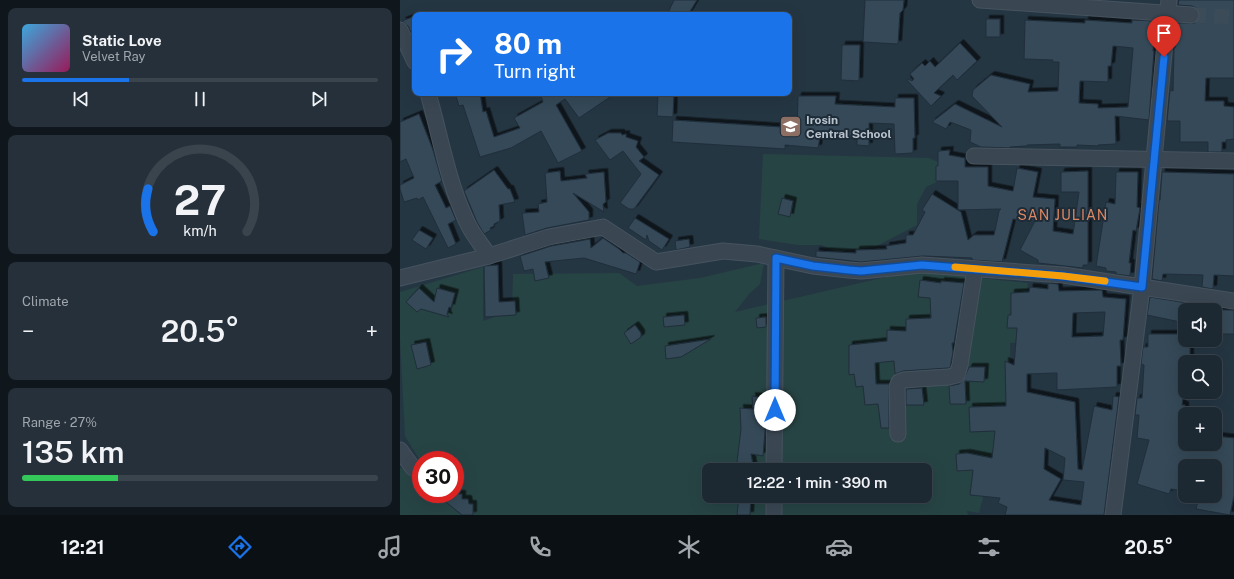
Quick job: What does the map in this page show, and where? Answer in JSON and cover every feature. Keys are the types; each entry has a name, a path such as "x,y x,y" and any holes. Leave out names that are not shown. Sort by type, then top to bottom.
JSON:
{"street":[{"path":"980,0 1168,7 1191,15"},
{"path":"1113,515 1142,287 1168,7"},
{"path":"400,30 412,56"},
{"path":"429,96 450,179 467,223 489,256"},
{"path":"974,156 1234,161"},
{"path":"400,278 489,256 549,237 604,228 656,262 723,250 757,254 813,266 861,271 922,265 1063,276 1234,301"},
{"path":"774,463 776,258"},
{"path":"898,434 897,387 899,382 904,380 949,377 957,375 975,268"},
{"path":"400,450 412,467"},
{"path":"774,503 774,515"}],"green space":[{"path":"763,154 929,158 942,164 941,180 926,187 917,204 917,225 875,247 836,252 822,245 798,245 759,239"},
{"path":"764,263 760,284 749,294 735,312 899,274 930,273 1028,283 1022,342 1010,343 1012,432 995,452 979,513 967,511 968,515 400,515 400,468 412,470 412,503 464,503 464,451 414,451 405,436 400,338 400,292 483,267 483,321 512,311 513,274 619,273 637,286 700,278"}],"building":[{"path":"674,0 697,0 690,12 668,12"},
{"path":"865,0 904,0 903,10 900,13 898,44 863,42"},
{"path":"1179,0 1234,0 1234,78 1206,78 1205,101 1224,101 1224,106 1234,107 1234,139 1222,142 1222,152 1208,152 1208,142 1180,142 1180,121 1167,121 1170,90 1173,91 1174,48 1177,23 1195,23 1200,16 1199,11 1192,6 1178,5"},
{"path":"412,17 412,35 408,26 402,21"},
{"path":"986,19 1000,19 1000,37 986,37"},
{"path":"1025,20 1085,23 1085,20 1132,23 1132,20 1155,21 1149,120 1115,116 1116,144 1098,146 1077,145 1077,147 1060,147 1060,144 1027,145 1010,148 981,147 970,142 971,130 950,122 946,129 932,122 955,104 1002,127 972,96 973,90 991,75 1030,84 1028,92 1058,91 1059,62 1052,62 1053,60 1024,59","holes":["1113,46 1133,48 1128,107 1098,108 1098,104 1079,103 1080,81 1108,82 1108,66 1111,66"]},
{"path":"960,43 977,61 957,80 953,75 934,93 941,96 931,106 907,80 912,81 914,79 910,74 922,63 925,66 930,61 935,67"},
{"path":"842,45 860,45 859,81 841,80"},
{"path":"456,96 480,96 483,112 486,111 494,137 520,128 514,118 543,102 541,96 612,96 579,118 565,99 556,105 582,151 558,163 541,131 511,148 480,157 463,105 459,106"},
{"path":"658,96 674,96 673,117 657,116"},
{"path":"798,96 836,96 835,104 895,107 895,98 914,98 915,138 913,138 913,153 895,154 894,124 869,123 869,146 857,145 857,138 820,137 818,148 785,145 785,149 672,142 673,120 797,128"},
{"path":"419,114 433,150 442,181 435,185 446,208 450,206 456,220 448,224 456,244 448,248 423,197 418,200 417,198 404,202 400,189 400,185 414,178 406,159 400,162 400,122"},
{"path":"608,133 621,133 622,135 626,134 626,137 638,141 636,147 644,157 639,161 659,175 634,209 629,209 620,203 641,174 623,151 610,160 595,140"},
{"path":"950,150 949,155 965,158 965,167 988,167 988,186 1013,191 1017,168 1038,172 1033,197 1055,199 1053,231 1073,234 1079,192 1061,192 1061,172 1088,171 1088,265 1083,265 1083,268 1038,263 1038,260 1020,250 1035,221 1013,219 1002,262 972,260 972,258 923,256 861,262 816,257 816,251 856,253 856,250 887,249 886,246 906,243 906,235 913,235 925,212 922,210 932,194 961,212 968,240 974,235 994,235 999,211 1001,209 958,210 958,181 936,181 938,151"},
{"path":"494,170 508,189 510,189 515,202 499,205 500,221 494,224 494,226 490,228 491,230 484,234 477,222 464,191"},
{"path":"560,171 561,181 587,178 585,174 604,172 606,202 603,204 604,212 573,193 589,212 589,220 547,228 525,235 522,213 539,212 538,204 547,202 545,173"},
{"path":"1116,172 1138,172 1137,207 1140,208 1136,231 1133,230 1129,263 1131,263 1130,276 1116,274 1116,272 1106,271 1106,268 1096,266 1106,202 1115,204"},
{"path":"1162,172 1234,174 1234,276 1214,275 1213,289 1202,287 1203,275 1163,274 1162,281 1152,279"},
{"path":"782,198 793,201 790,217 778,214"},
{"path":"635,218 669,239 662,250 649,241 647,235 646,240 628,228"},
{"path":"419,230 433,238 426,249 412,240"},
{"path":"603,238 623,253 626,253 640,262 636,274 584,258 545,262 549,278 535,281 533,269 524,271 520,256 551,246 590,239 591,248"},
{"path":"689,239 690,247 676,250 675,241"},
{"path":"498,265 499,302 515,301 516,315 485,317 484,266"},
{"path":"920,280 941,283 941,281 964,283 954,343 952,343 953,352 950,368 903,371 895,374 894,361 875,363 876,384 889,384 889,428 881,428 878,404 865,405 863,386 856,387 854,374 849,375 849,345 887,341 887,330 906,331 906,319 931,318 930,298 918,297"},
{"path":"1048,283 1058,284 1059,291 1102,290 1103,297 1126,299 1123,340 1120,340 1121,366 1117,366 1117,387 1057,390 1057,373 1027,374 1027,392 1075,402 1078,469 1082,470 1094,406 1112,410 1113,396 1119,397 1104,515 1005,515 1007,507 998,503 1000,498 970,495 973,470 957,471 956,454 967,453 992,458 995,431 970,432 969,407 1006,406 1005,361 1014,365 1017,328 1007,328 1008,315 1011,315 1011,293 1029,292 1030,287 1048,289","holes":["1105,312 1103,336 1072,337 1073,313","1045,448 1065,458 1063,480 1084,482 1081,505 1049,500 1061,479 1044,469"]},
{"path":"419,288 434,302 437,288 455,293 451,308 449,307 447,314 449,317 421,309 417,312 406,302"},
{"path":"1150,297 1187,303 1178,303 1178,322 1147,315"},
{"path":"1222,310 1234,310 1234,334 1222,334"},
{"path":"684,315 685,325 664,327 663,317"},
{"path":"766,317 766,327 757,328 756,318"},
{"path":"635,325 641,333 641,337 631,344 624,333"},
{"path":"1148,334 1178,334 1178,347 1190,347 1190,355 1178,355 1178,399 1183,399 1182,405 1185,405 1185,407 1178,407 1178,451 1222,451 1222,437 1234,438 1234,496 1230,515 1196,509 1197,503 1222,503 1222,459 1178,459 1178,490 1171,489 1169,494 1137,484 1149,440 1137,438 1139,415 1135,415 1137,398 1142,398 1144,365 1141,364 1143,347 1148,347"},
{"path":"711,339 681,357 666,359 665,346"},
{"path":"426,342 431,365 417,369 411,345"},
{"path":"969,367 985,367 984,382 965,381 966,404 950,404 949,386 959,384 963,381"},
{"path":"922,388 924,405 906,405 906,389"},
{"path":"752,396 766,398 763,456 751,454 753,463 737,463 741,429 740,408 753,409"},
{"path":"464,499 468,499 469,504 473,504 473,515 462,515 447,503 464,503"},
{"path":"738,503 751,503 750,515 737,515"}],"tunnel":[{"path":"1191,15 1234,17"}],"slow traffic":[{"path":"955,267 1105,281"}],"place":[{"name":"Irosin Central School","path":"791,127"}],"district":[{"name":"SAN JULIAN","path":"1063,215"}],"route":[{"path":"775,410 776,258 813,266 861,271 922,265 1063,276 1142,287 1164,57"}]}
